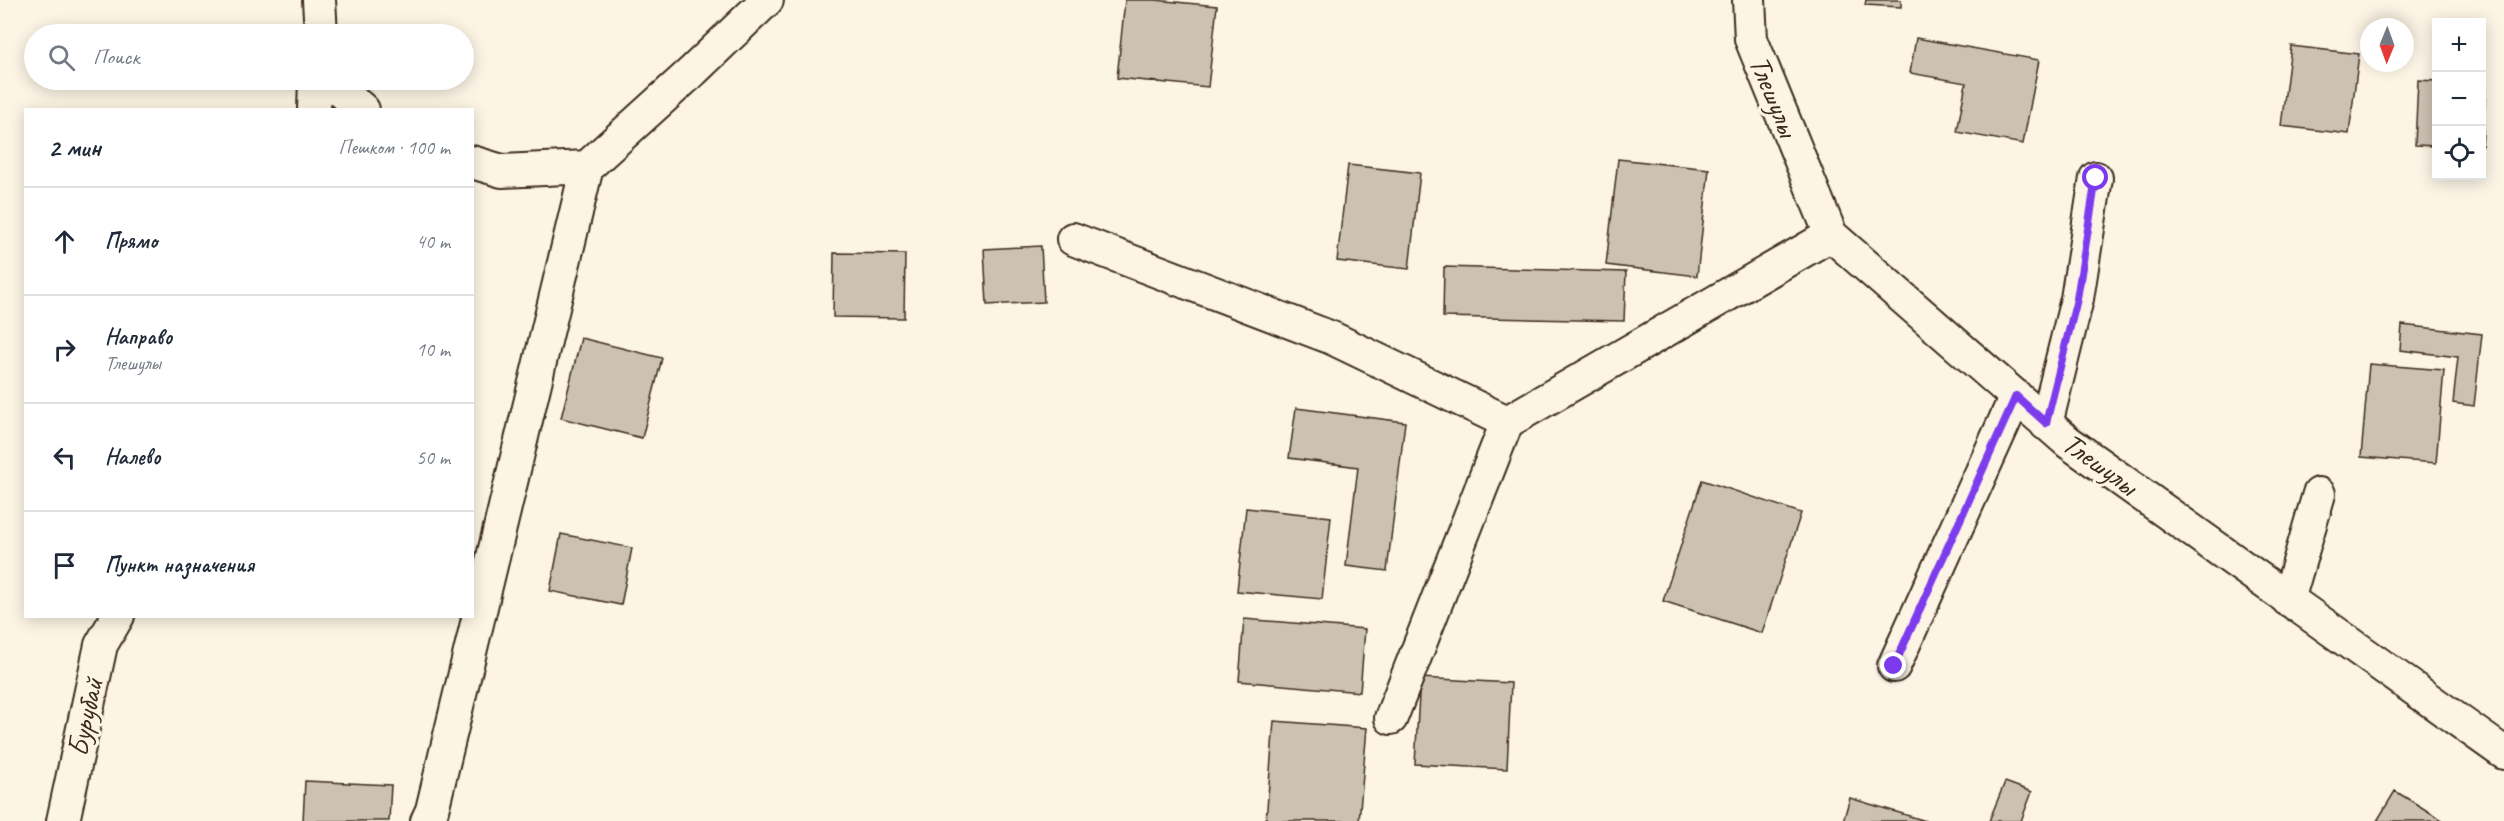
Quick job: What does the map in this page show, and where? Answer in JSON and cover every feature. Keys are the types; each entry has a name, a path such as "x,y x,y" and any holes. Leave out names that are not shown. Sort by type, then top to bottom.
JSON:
{"street":[{"path":"317,24 318,0"},
{"path":"318,0 320,24"},
{"path":"427,821 432,810 587,167 767,0"},
{"name":"Тлешулы","path":"1749,0 1751,39 1831,235 2068,442 2504,753"},
{"path":"314,108 315,90"},
{"path":"340,90 361,108"},
{"path":"474,163 502,171 587,167"},
{"path":"2046,423 2077,299 2096,178"},
{"path":"1391,718 1508,422 1831,235"},
{"path":"1073,239 1332,338 1508,422"},
{"path":"1894,666 2016,396"},
{"path":"2288,600 2319,494"},
{"name":"Бурубай","path":"63,821 101,645 117,618"}],"building":[{"path":"1125,0 1155,0 1217,6 1208,87 1117,78"},
{"path":"1866,0 1901,0 1901,7 1865,5"},
{"path":"1916,38 2039,60 2023,144 1957,132 1966,83 1910,73"},
{"path":"2291,46 2359,54 2349,134 2281,126"},
{"path":"2418,80 2432,81 2432,146 2415,145"},
{"path":"1618,159 1709,169 1697,276 1606,265"},
{"path":"1348,165 1420,173 1409,269 1337,261"},
{"path":"1041,246 1044,302 987,305 984,249"},
{"path":"834,253 905,254 904,318 833,317"},
{"path":"1444,267 1626,272 1624,321 1443,317"},
{"path":"2402,325 2482,334 2474,406 2453,403 2458,357 2400,350"},
{"path":"581,338 662,358 642,438 561,418"},
{"path":"2369,364 2444,370 2436,463 2361,457"},
{"path":"1296,408 1405,422 1387,571 1346,566 1358,467 1289,458"},
{"path":"1702,480 1801,513 1762,633 1663,601"},
{"path":"1246,508 1331,517 1322,599 1237,591"},
{"path":"561,534 632,548 621,605 550,591"},
{"path":"1244,619 1365,629 1360,692 1239,681"},
{"path":"1420,678 1511,683 1507,769 1415,764"},
{"path":"1274,721 1367,728 1359,821 1266,821"},
{"path":"305,781 391,785 389,821 303,821"},
{"path":"2005,782 2032,792 2021,821 1989,821"},
{"path":"2395,791 2444,821 2377,821"},
{"path":"1850,798 1926,821 1843,821"}],"route":[{"path":"1894,666 2016,396 2046,423 2077,299 2096,178"}]}
